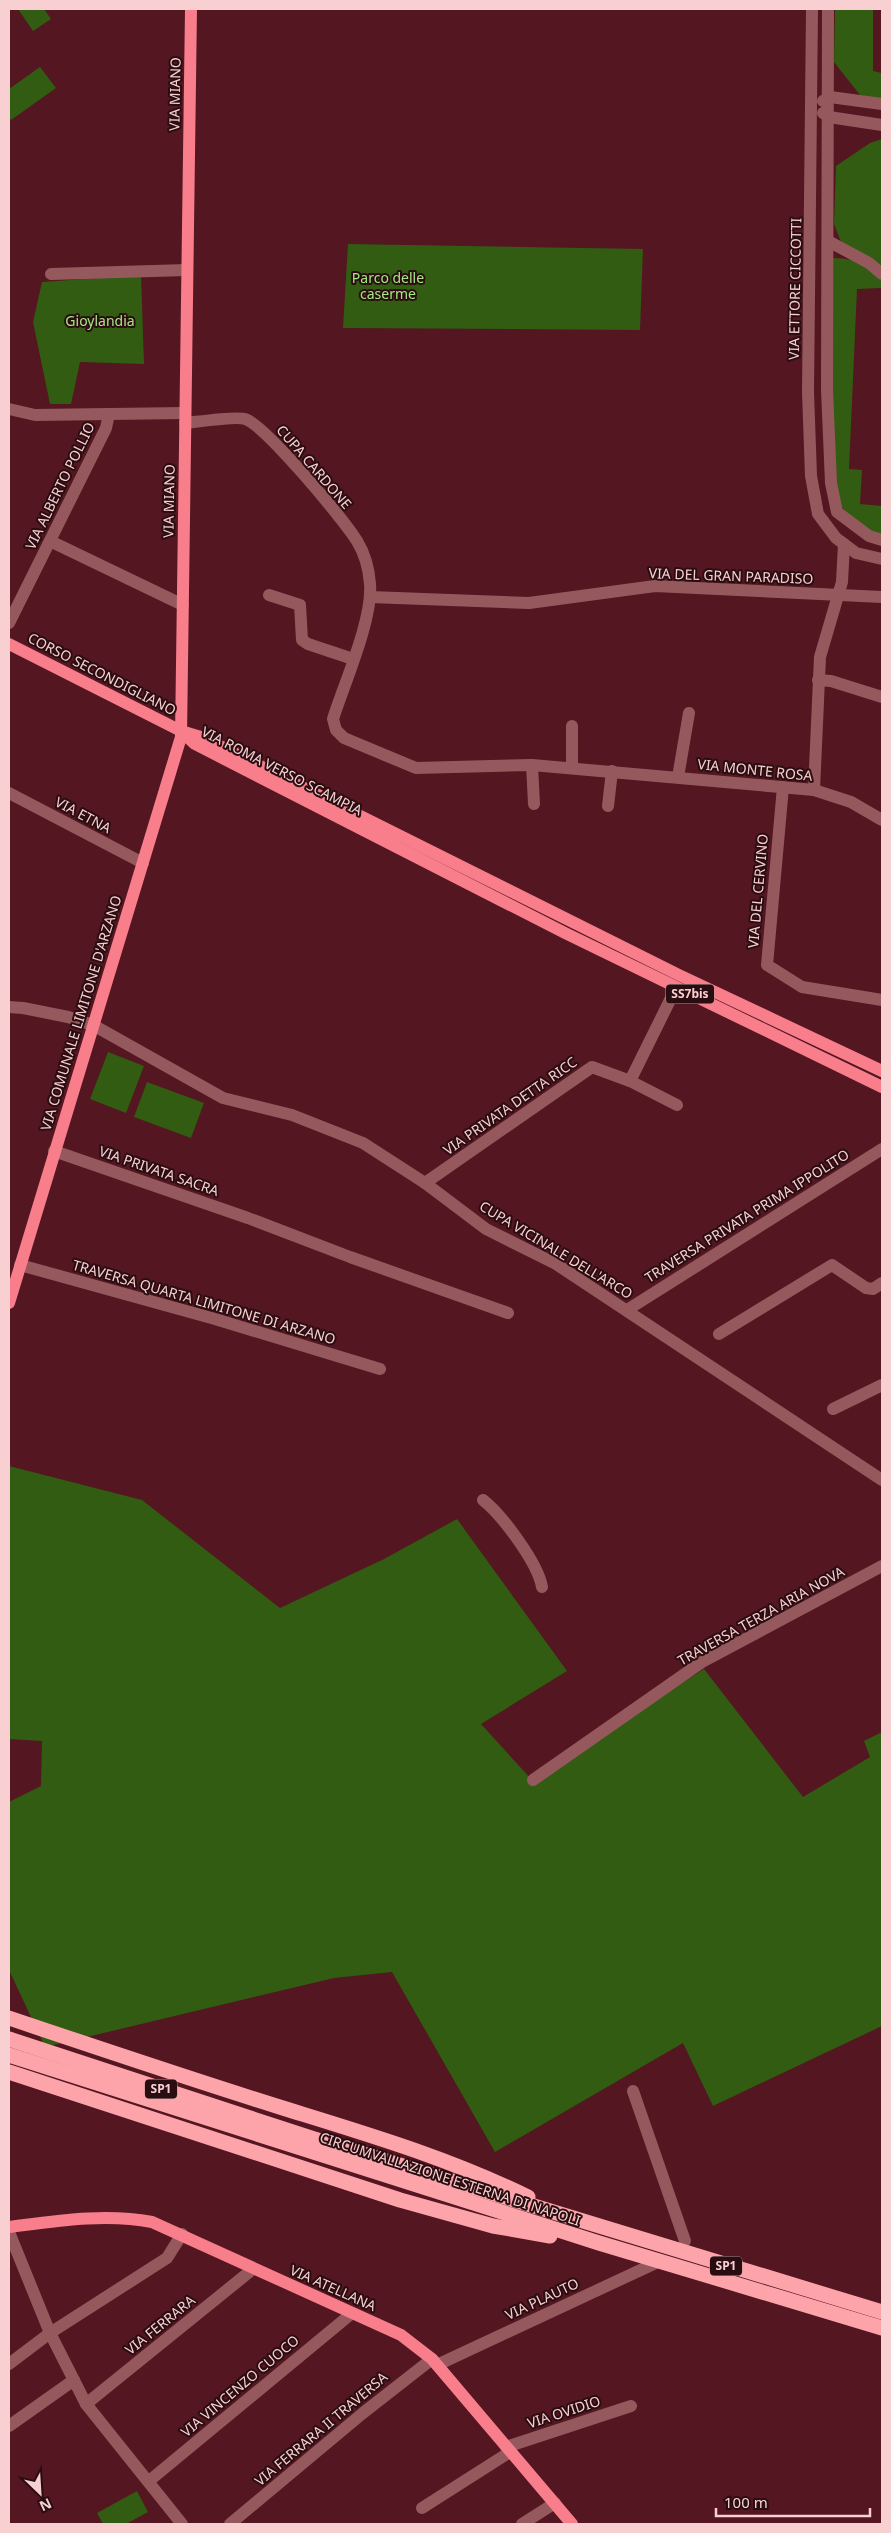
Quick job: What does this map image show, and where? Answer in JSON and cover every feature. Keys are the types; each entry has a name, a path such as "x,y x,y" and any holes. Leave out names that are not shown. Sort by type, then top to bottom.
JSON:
{"highway":[{"path":"9,2018 418,2150 506,2186 570,2218"},
{"name":"CIRCUMVALLAZIONE ESTERNA DI NAPOLI","path":"9,2039 599,2243 882,2328"},
{"name":"CIRCUMVALLAZIONE ESTERNA DI NAPOLI","path":"9,2055 312,2145 570,2218 882,2312"},
{"path":"9,2072 400,2200 493,2226 599,2243"}],"main road":[{"name":"VIA MIANO","path":"181,731 191,9"},
{"name":"CORSO SECONDIGLIANO","path":"9,644 181,731"},
{"name":"VIA ROMA VERSO SCAMPIA","path":"181,731 204,738 421,846 676,983 882,1087"},
{"name":"VIA ROMA VERSO SCAMPIA","path":"181,731 195,744 498,899 676,983 882,1071"},
{"name":"VIA COMUNALE LIMITONE D'ARZANO","path":"9,1303 143,864 181,731"},
{"name":"VIA ATELLANA","path":"9,2227 76,2219 131,2218 152,2222 182,2234 350,2314 401,2335 434,2362 572,2524"}],"street":[{"name":"VIA ETTORE CICCOTTI","path":"812,9 808,392 811,476 818,514 836,538 856,553 882,559"},
{"path":"828,9 830,97 827,390 833,498 837,512 852,526 879,540"},
{"path":"812,106 830,97 882,104"},
{"path":"812,106 829,116 882,125"},
{"path":"828,241 869,263 882,274"},
{"path":"52,274 187,270"},
{"name":"CUPA CARDONE","path":"9,409 34,414 245,418 264,432 315,488 357,540 365,557 370,584 370,597"},
{"name":"VIA ALBERTO POLLIO","path":"9,623 106,428 109,414"},
{"path":"50,542 183,605"},
{"path":"814,790 820,657 842,582 844,544"},
{"name":"VIA DEL GRAN PARADISO","path":"370,597 529,603 656,586 882,597"},
{"path":"269,595 300,605 302,640 308,644 353,659"},
{"name":"VIA MONTE ROSA","path":"370,597 353,659 333,719 336,730 344,738 416,768 532,765 572,767 814,790 851,802 882,820"},
{"path":"818,680 831,681 882,697"},
{"name":"VIA MONTE ROSA","path":"678,777 689,714"},
{"path":"572,726 572,767"},
{"path":"532,765 534,804"},
{"path":"608,806 612,771"},
{"name":"VIA DEL CERVINO","path":"783,787 767,965 802,987 882,1000"},
{"name":"VIA ETNA","path":"9,793 143,864"},
{"path":"676,983 630,1081 677,1105"},
{"name":"CUPA VICINALE DELL'ARCO","path":"9,1007 68,1017 93,1025 168,1070 223,1098 292,1115 363,1143 425,1183 486,1229 556,1264 628,1310 710,1368 882,1480"},
{"name":"VIA PRIVATA DETTA RICC","path":"425,1183 592,1067 630,1081"},
{"name":"TRAVERSA PRIVATA PRIMA IPPOLITO","path":"628,1310 882,1149"},
{"name":"VIA PRIVATA SACRA","path":"54,1151 508,1314"},
{"name":"TRAVERSA QUARTA LIMITONE DI ARZANO","path":"20,1265 215,1319 380,1369"},
{"path":"719,1334 832,1265 866,1288 873,1289 882,1283"},
{"path":"833,1409 882,1385"},
{"path":"483,1500 500,1516 528,1556 541,1580 542,1587"},
{"name":"TRAVERSA TERZA ARIA NOVA","path":"532,1780 702,1662 882,1566"},
{"path":"633,2090 684,2241"},
{"path":"9,2232 50,2333 86,2404 182,2524"},
{"path":"9,2364 50,2333 167,2258 182,2234"},
{"name":"VIA PLAUTO","path":"434,2362 660,2261"},
{"name":"VIA FERRARA","path":"86,2404 253,2268"},
{"name":"VIA VINCENZO CUOCO","path":"148,2481 350,2314"},
{"name":"VIA FERRARA II TRAVERSA","path":"230,2524 362,2413 434,2362"},
{"path":"9,2426 74,2380"},
{"name":"VIA OVIDIO","path":"422,2508 508,2449 630,2406"},
{"path":"522,2524 555,2503"}],"green space":[{"path":"18,9 44,9 51,19 33,31"},
{"path":"835,9 873,9 873,71 882,73 882,100 860,95 834,62"},
{"path":"40,67 56,88 11,120 9,117 9,89"},
{"path":"882,139 882,266 841,242 834,224 836,166 870,143"},
{"name":"Parco delle caserme","path":"348,244 643,249 640,330 343,328"},
{"path":"833,258 849,259 861,263 882,281 881,288 857,289 849,469 862,470 860,504 882,506 882,538 869,536 833,498"},
{"name":"Gioylandia","path":"141,275 144,364 80,362 71,404 50,404 33,322 42,282"},
{"path":"108,1052 144,1066 126,1113 90,1099"},
{"path":"147,1082 204,1103 191,1138 134,1117"},
{"path":"9,1466 142,1500 280,1608 384,1559 457,1519 567,1671 481,1724 532,1780 704,1669 803,1797 870,1757 864,1741 882,1732 882,2026 713,2106 683,2043 495,2152 392,1972 334,1978 45,2047 9,1970 9,1802 41,1786 42,1741 9,1739"},
{"path":"137,2491 148,2512 126,2524 103,2524 97,2513"}]}
